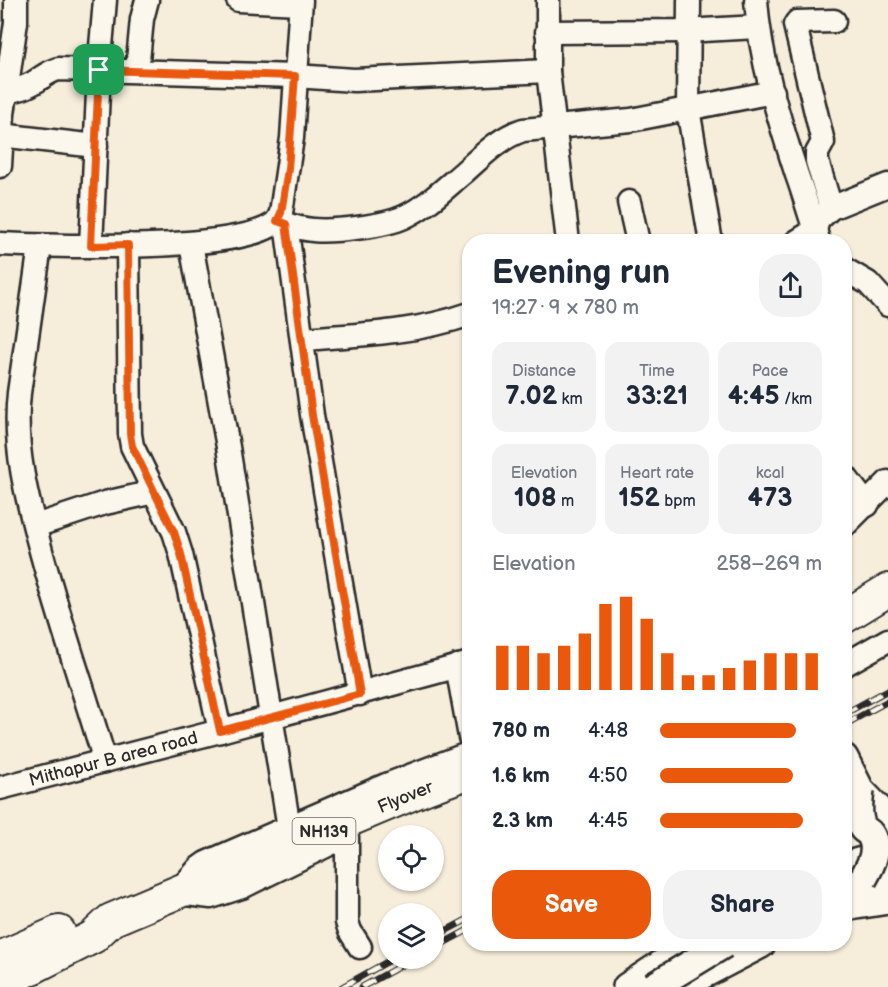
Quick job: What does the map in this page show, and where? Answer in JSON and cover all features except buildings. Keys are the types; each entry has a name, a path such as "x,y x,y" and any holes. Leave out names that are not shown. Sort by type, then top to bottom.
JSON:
{"highway":[{"path":"852,612 888,590"},
{"name":"Flyover","path":"178,893 462,775"},
{"name":"NH139","path":"2,966 93,937 111,920 178,893"}],"main road":[{"path":"852,774 860,790 888,819"},
{"path":"860,790 859,815 863,828 870,834 875,854 871,866 860,876"},
{"path":"860,876 888,854"},
{"path":"852,897 888,894"},
{"path":"852,906 888,900"},
{"path":"611,987 659,951"},
{"path":"627,987 682,951"},
{"path":"653,987 719,951"},
{"path":"679,987 721,951"}],"street":[{"path":"0,166 3,93 16,22 16,0"},
{"path":"91,246 99,70 105,0"},
{"path":"137,71 142,19 147,0"},
{"path":"238,0 300,1 288,169 281,223 360,694"},
{"path":"548,0 548,71 567,234"},
{"path":"689,0 688,109 710,234"},
{"path":"756,0 758,27 809,234"},
{"path":"831,208 816,161 817,153 823,142 795,25 797,22 834,21"},
{"path":"547,32 689,31 758,27"},
{"path":"3,93 32,84 48,72 58,69 295,76 354,80 548,71"},
{"path":"0,244 91,246 191,244 253,232 281,223 324,231 352,228 402,218 417,210 504,138 523,130 631,120 773,92"},
{"path":"1,135 96,146"},
{"path":"812,234 818,220 831,208 888,185"},
{"path":"629,202 636,234"},
{"path":"191,244 228,447 289,828"},
{"path":"128,245 132,446 174,532 181,554 220,731"},
{"path":"40,246 17,410 18,444 26,492 51,589 105,761"},
{"path":"852,274 868,283 888,305"},
{"path":"302,339 399,330 462,316"},
{"path":"852,519 888,482"},
{"path":"852,485 867,505"},
{"path":"35,526 105,503 154,492"},
{"path":"852,661 886,646"},
{"name":"Mithapur B area road","path":"0,788 462,665"},
{"path":"178,893 206,863 386,785 462,756"},
{"path":"178,893 210,897 242,887 347,837 462,790"},
{"path":"347,837 347,922 360,947"}],"railway":[{"path":"852,710 888,690"},
{"path":"852,721 888,701"},
{"path":"444,932 462,922"},
{"path":"444,943 462,933"},
{"path":"342,987 378,967"},
{"path":"362,987 395,969"}],"route":[{"path":"99,70 295,76 292,138 281,213 277,221 286,224 312,415 360,694 220,731 181,554 174,532 132,446 129,417 128,245 91,246 99,70"}]}
